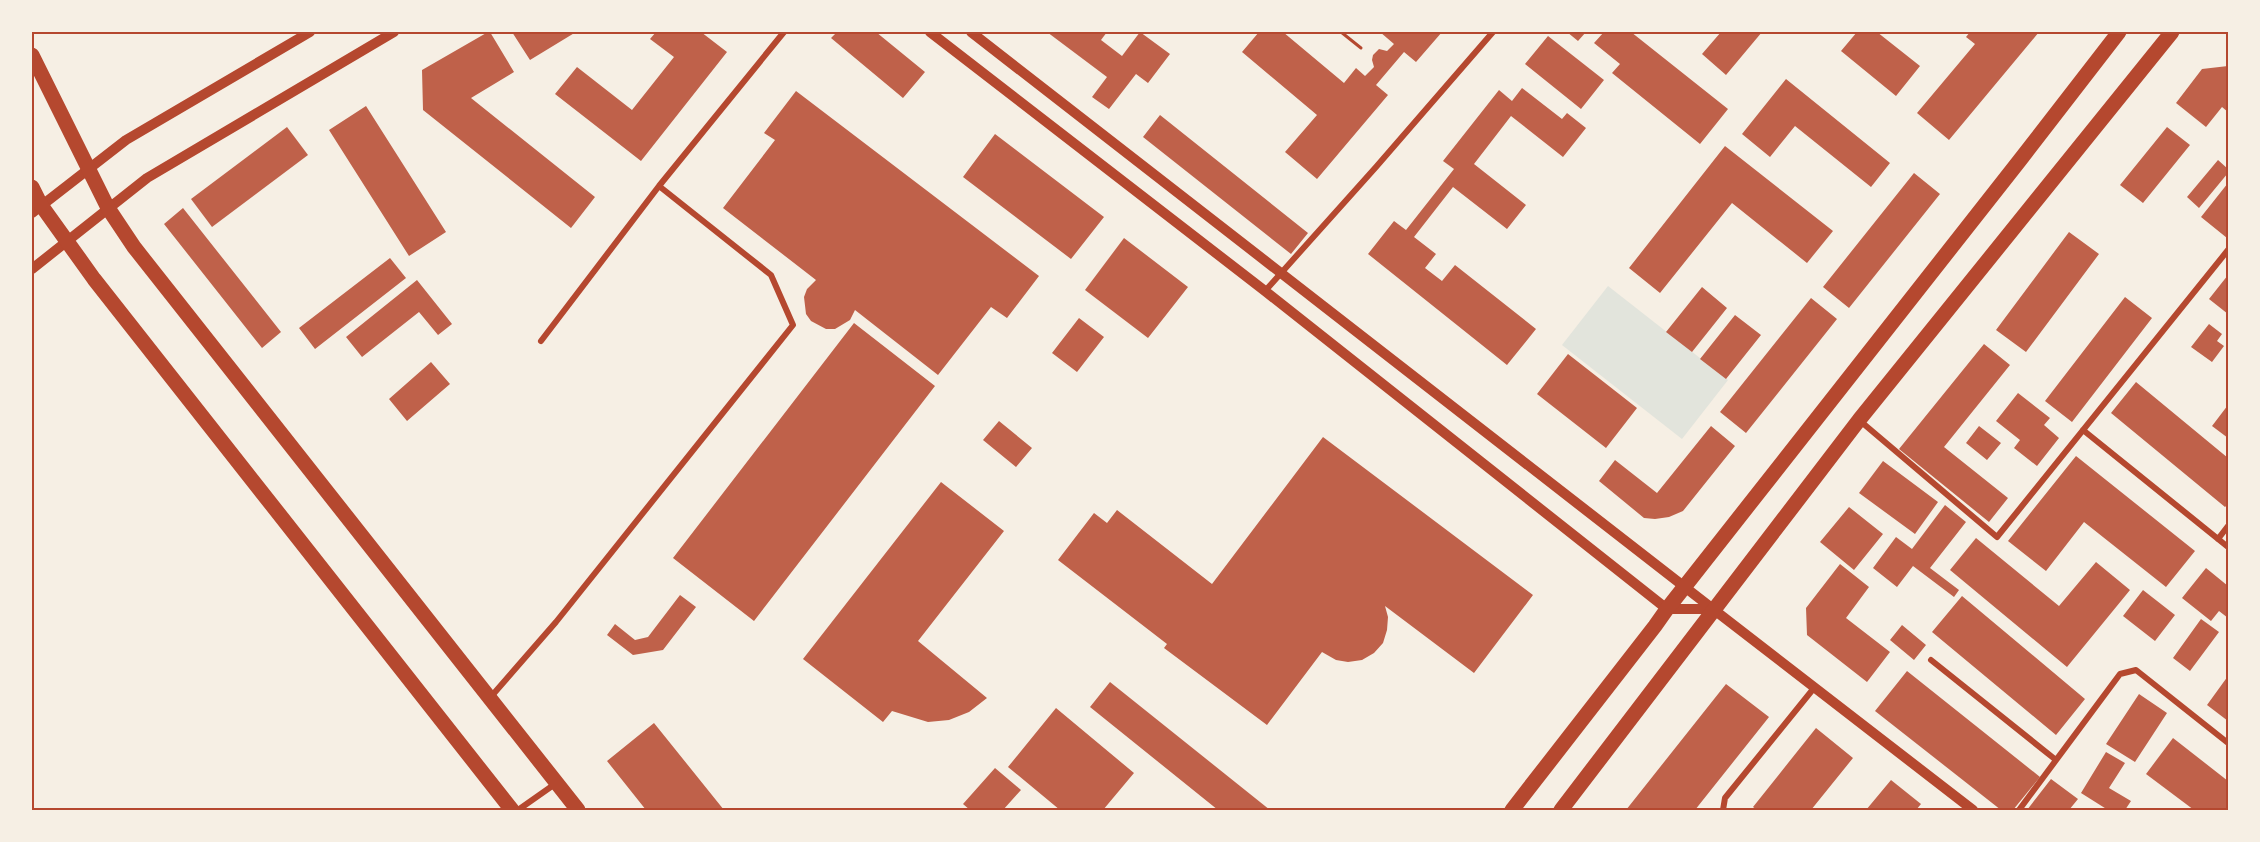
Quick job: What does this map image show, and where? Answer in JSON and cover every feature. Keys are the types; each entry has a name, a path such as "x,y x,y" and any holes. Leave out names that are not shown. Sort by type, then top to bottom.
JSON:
{"main road":[{"path":"1512,810 2119,32"},
{"path":"1561,810 1859,420 2172,32"},
{"path":"32,55 108,208 134,247 578,810"},
{"path":"32,187 36,209 66,242 512,810"}],"street":[{"path":"36,209 126,140 310,32"},
{"path":"32,269 147,178 394,32"},
{"path":"541,341 659,186 784,32"},
{"path":"930,32 1265,291 1667,609 1713,609"},
{"path":"971,32 1282,272 1684,588 1973,810"},
{"path":"1265,291 1493,32"},
{"path":"489,699 556,622 793,325 771,274 659,186"},
{"path":"1859,420 1997,537 2229,250"},
{"path":"2084,430 2229,547"},
{"path":"2218,539 2229,526"},
{"path":"1931,660 2056,760"},
{"path":"2019,810 2120,674 2136,670 2229,743"},
{"path":"1723,810 1725,798 1814,688"},
{"path":"518,810 556,783"}],"path":[{"path":"1341,32 1361,48"}],"shaded area":[{"path":"1608,286 1728,380 1682,439 1562,345"}],"building":[{"path":"488,32 514,72 471,98 595,197 571,228 423,110 422,70"},
{"path":"512,32 576,32 530,60"},
{"path":"656,32 701,32 727,52 641,161 555,94 577,67 632,110 674,57 650,39"},
{"path":"837,32 876,32 925,72 903,98 831,38"},
{"path":"1047,32 1107,32 1101,40 1122,56 1140,32 1170,54 1148,83 1136,74 1109,109 1092,97 1107,77"},
{"path":"1259,32 1283,32 1344,83 1356,68 1365,76 1374,67 1373,55 1379,49 1387,51 1394,44 1380,32 1442,32 1416,62 1404,52 1376,85 1388,95 1317,179 1285,152 1317,115 1242,52"},
{"path":"1567,32 1586,32 1578,41"},
{"path":"1604,32 1631,32 1728,109 1700,144 1612,73 1620,64 1594,43"},
{"path":"1721,32 1762,32 1726,75 1702,54"},
{"path":"1857,32 1877,32 1920,66 1896,96 1841,51"},
{"path":"1970,32 2039,32 1949,140 1917,113 1975,44 1966,37"},
{"path":"1548,36 1604,80 1581,109 1525,64"},
{"path":"2228,66 2228,112 2222,107 2206,127 2176,103 2202,69"},
{"path":"1786,79 1890,163 1871,187 1795,126 1770,157 1742,134"},
{"path":"1522,88 1562,119 1567,113 1586,128 1563,157 1511,116 1474,164 1526,205 1507,229 1453,187 1414,237 1436,254 1425,268 1442,281 1455,265 1536,329 1507,365 1368,254 1394,221 1406,230 1454,169 1443,161 1499,90 1512,101"},
{"path":"796,91 1039,276 1007,318 991,307 938,375 855,310 850,320 835,329 826,329 811,321 806,314 804,297 807,289 816,280 723,208 775,140 764,133"},
{"path":"366,106 446,232 409,256 329,130"},
{"path":"1160,115 1308,233 1291,254 1143,137"},
{"path":"287,127 308,155 212,227 191,199"},
{"path":"2167,127 2190,145 2143,203 2120,185"},
{"path":"995,134 1104,217 1071,259 963,177"},
{"path":"1725,146 1833,231 1807,263 1732,203 1660,293 1629,268"},
{"path":"2218,160 2228,169 2228,173 2199,208 2187,197"},
{"path":"1914,173 1940,194 1849,308 1823,287"},
{"path":"2228,183 2228,236 2227,238 2201,217"},
{"path":"183,208 281,332 262,348 164,224"},
{"path":"2069,232 2099,254 2026,352 1996,330"},
{"path":"1124,238 1188,287 1148,338 1085,290"},
{"path":"390,258 406,278 315,349 299,328"},
{"path":"2228,275 2228,314 2209,299"},
{"path":"417,280 452,324 438,335 419,312 362,357 346,337"},
{"path":"1702,287 1727,308 1692,352 1666,332"},
{"path":"2125,297 2152,318 2072,422 2045,401"},
{"path":"1811,298 1837,319 1746,433 1720,412"},
{"path":"1735,315 1761,335 1726,379 1700,359"},
{"path":"1079,318 1104,337 1077,372 1052,353"},
{"path":"854,323 935,386 754,621 673,558"},
{"path":"2209,324 2222,334 2217,341 2224,346 2212,362 2191,347"},
{"path":"1984,344 2010,365 1944,447 2008,498 1989,522 1899,449"},
{"path":"1568,354 1637,408 1606,448 1537,394"},
{"path":"431,362 450,384 407,421 389,399"},
{"path":"2136,382 2228,458 2228,504 2225,507 2111,413"},
{"path":"2018,393 2050,418 2044,425 2059,438 2037,466 2014,448 2020,440 1996,421"},
{"path":"2228,405 2228,438 2212,426"},
{"path":"999,421 1032,448 1016,467 983,440"},
{"path":"1711,426 1735,446 1683,511 1669,517 1644,518 1599,481 1615,460 1657,493"},
{"path":"1979,426 2001,443 1987,460 1966,443"},
{"path":"1323,437 1533,595 1474,673 1385,606 1388,617 1387,630 1383,643 1374,653 1362,660 1348,662 1336,660 1322,652 1267,725 1164,648 1167,644 1058,560 1094,513 1107,523 1117,510 1212,584"},
{"path":"2076,456 2195,551 2166,587 2084,522 2046,571 2008,541"},
{"path":"1883,461 1938,502 1915,534 1859,493"},
{"path":"941,482 1004,531 918,641 987,698 969,712 949,720 928,722 892,711 883,722 803,659"},
{"path":"1945,505 1966,522 1930,568 1959,590 1954,597 1913,566 1897,587 1873,568 1896,537 1912,549"},
{"path":"1849,507 1883,534 1854,570 1820,542"},
{"path":"1976,538 2059,606 2096,562 2130,590 2067,667 1950,570"},
{"path":"1840,564 1869,587 1846,618 1890,652 1867,682 1807,635 1806,608"},
{"path":"2206,568 2228,586 2228,618 2219,611 2211,621 2182,598"},
{"path":"2143,590 2175,615 2155,641 2123,616"},
{"path":"680,595 696,607 663,650 633,655 607,635 615,624 635,640 648,637"},
{"path":"1962,596 2085,699 2056,735 1932,632"},
{"path":"2201,619 2219,632 2190,671 2173,658"},
{"path":"1902,625 1926,645 1914,660 1890,640"},
{"path":"1907,671 2040,777 2013,810 2001,810 1875,711"},
{"path":"2228,676 2228,721 2207,705"},
{"path":"1110,682 1270,810 1218,810 1090,707"},
{"path":"1726,684 1769,717 1695,810 1626,810"},
{"path":"2139,694 2167,713 2135,762 2106,744"},
{"path":"1056,708 1134,773 1103,810 1060,810 1008,767"},
{"path":"654,723 724,810 646,810 607,761"},
{"path":"1816,728 1853,758 1811,810 1757,810 1753,807"},
{"path":"2173,738 2228,781 2228,810 2194,810 2146,774"},
{"path":"2106,752 2125,763 2109,788 2131,801 2125,810 2108,810 2081,793"},
{"path":"995,768 1021,790 1003,810 970,810 963,804"},
{"path":"2051,779 2078,799 2069,810 2027,810"},
{"path":"1891,780 1921,804 1916,810 1866,810"}]}
